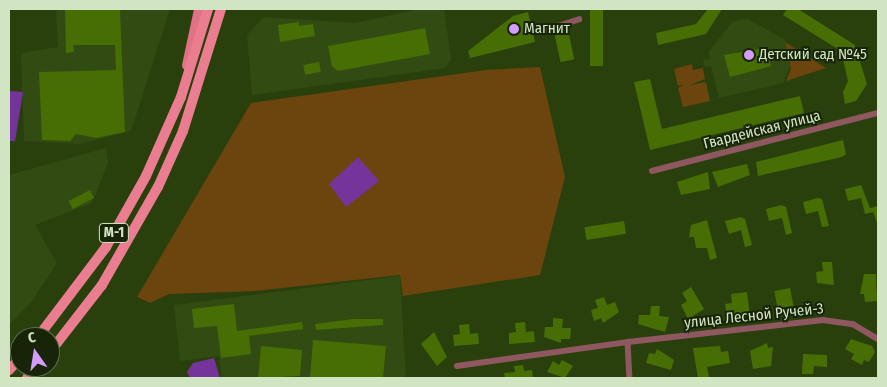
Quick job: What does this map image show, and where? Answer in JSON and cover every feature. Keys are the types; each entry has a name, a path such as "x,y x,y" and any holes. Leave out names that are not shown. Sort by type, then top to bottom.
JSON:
{"highway":[{"name":"М-1","path":"46,327 106,247 173,118 208,9"},
{"name":"М-1","path":"60,338 130,240 183,131 209,53 221,9"}],"main road":[{"path":"173,118 198,9"},
{"path":"209,53 226,9"}],"street":[{"path":"544,30 579,20"},
{"name":"Гвардейская улица","path":"652,171 878,113"},
{"name":"улица Лесной Ручей-3","path":"457,366 628,342 823,320 853,324 878,339"},
{"path":"628,342 630,378"}],"shaded area":[{"path":"56,9 170,9 131,131 80,144 24,141 21,53 58,47"},
{"path":"420,9 444,9 451,59 445,68 252,95 247,35 264,17 355,23"},
{"name":"Детский сад №45","path":"748,19 785,40 790,67 783,83 719,98 711,66 705,67 703,60 710,59 709,51 733,21"},
{"path":"785,42 826,68 786,81 791,69"},
{"path":"692,64 693,70 703,68 705,79 690,85 706,82 710,101 683,107 678,88 685,84 678,86 674,69"},
{"path":"540,67 565,177 540,275 403,296 400,275 255,291 169,294 150,303 137,297 251,103 486,70"},
{"path":"9,91 23,92 15,141 9,141"},
{"path":"106,148 108,163 92,203 35,225 57,263 32,301 9,325 9,175"},
{"path":"358,157 379,181 346,207 329,184"},
{"path":"400,276 406,378 222,378 219,356 180,361 174,305"},
{"path":"214,358 220,378 190,378 187,372 193,363"}],"building":[{"path":"65,9 120,9 125,132 96,138 76,134 70,141 42,140 39,72 116,70 115,45 73,45 74,52 66,53"},
{"path":"590,9 603,9 603,66 590,66"},
{"path":"708,9 722,9 706,34 658,45 656,33 696,24"},
{"path":"787,9 798,9 855,45 867,84 856,101 845,104 843,92 848,81 841,51 783,15"},
{"name":"Магнит","path":"528,12 535,42 470,58 468,51 513,16"},
{"path":"299,22 299,26 313,24 315,36 280,42 278,25"},
{"path":"425,28 430,54 338,71 332,66 328,46"},
{"path":"568,30 574,59 561,62 554,33"},
{"path":"766,48 771,66 730,77 724,55"},
{"path":"319,62 321,72 305,75 303,65"},
{"path":"650,79 662,129 800,96 804,113 650,150 634,82"},
{"path":"843,140 846,154 842,157 758,176 756,162"},
{"path":"747,164 750,175 718,187 712,172"},
{"path":"708,172 710,189 681,195 677,182"},
{"path":"861,185 870,208 878,206 878,225 873,212 865,214 861,198 848,201 845,189"},
{"path":"90,190 94,198 73,209 69,201"},
{"path":"818,198 822,199 829,226 822,227 818,211 806,214 803,202"},
{"path":"781,205 786,207 792,233 786,235 782,218 769,221 766,209"},
{"path":"741,217 745,219 752,245 745,247 741,230 729,234 725,221"},
{"path":"707,220 717,258 710,260 707,248 696,248 694,237 689,237 691,225"},
{"path":"624,221 626,234 587,240 584,227"},
{"path":"822,262 832,262 834,285 817,283 816,272 823,271"},
{"path":"864,274 876,274 877,301 865,302 864,294 860,294"},
{"path":"691,287 704,309 688,319 681,305 687,301 682,293"},
{"path":"790,288 794,309 778,312 774,291"},
{"path":"747,292 750,316 727,319 725,304 732,303 731,294"},
{"path":"604,297 607,305 615,302 619,312 603,323 601,318 594,321 591,310 598,308 595,300"},
{"path":"234,304 237,331 302,322 303,329 249,336 251,354 221,358 217,326 194,328 192,309"},
{"path":"651,306 660,306 659,316 669,317 665,332 638,324 639,315 650,315"},
{"path":"553,318 563,319 562,328 571,328 570,339 561,339 561,343 544,337 545,327 553,327"},
{"path":"353,319 383,319 383,325 316,330 315,324"},
{"path":"525,322 526,332 534,331 535,342 509,344 509,333 516,332 515,323"},
{"path":"469,324 470,334 478,333 479,344 454,346 453,335 460,334 459,325"},
{"path":"434,332 447,357 437,366 421,344"},
{"path":"851,339 872,346 875,352 869,362 864,360 862,365 851,359 854,354 845,349"},
{"path":"313,340 386,346 383,378 310,378"},
{"path":"767,343 768,348 773,347 771,366 753,369 750,351"},
{"path":"261,346 302,350 300,376 258,378"},
{"path":"720,346 721,352 728,351 730,363 707,367 709,377 698,378 693,348"},
{"path":"657,349 674,360 671,370 646,363 649,353 655,354"},
{"path":"803,354 827,355 827,367 814,366 813,374 802,374"},
{"path":"562,360 573,366 565,378 547,372 553,361 559,365"},
{"path":"523,365 524,371 532,370 533,378 505,378 504,373 515,372 514,366"}],"place":[{"name":"Магнит","path":"514,29"},
{"name":"Детский сад №45","path":"749,55"}]}
